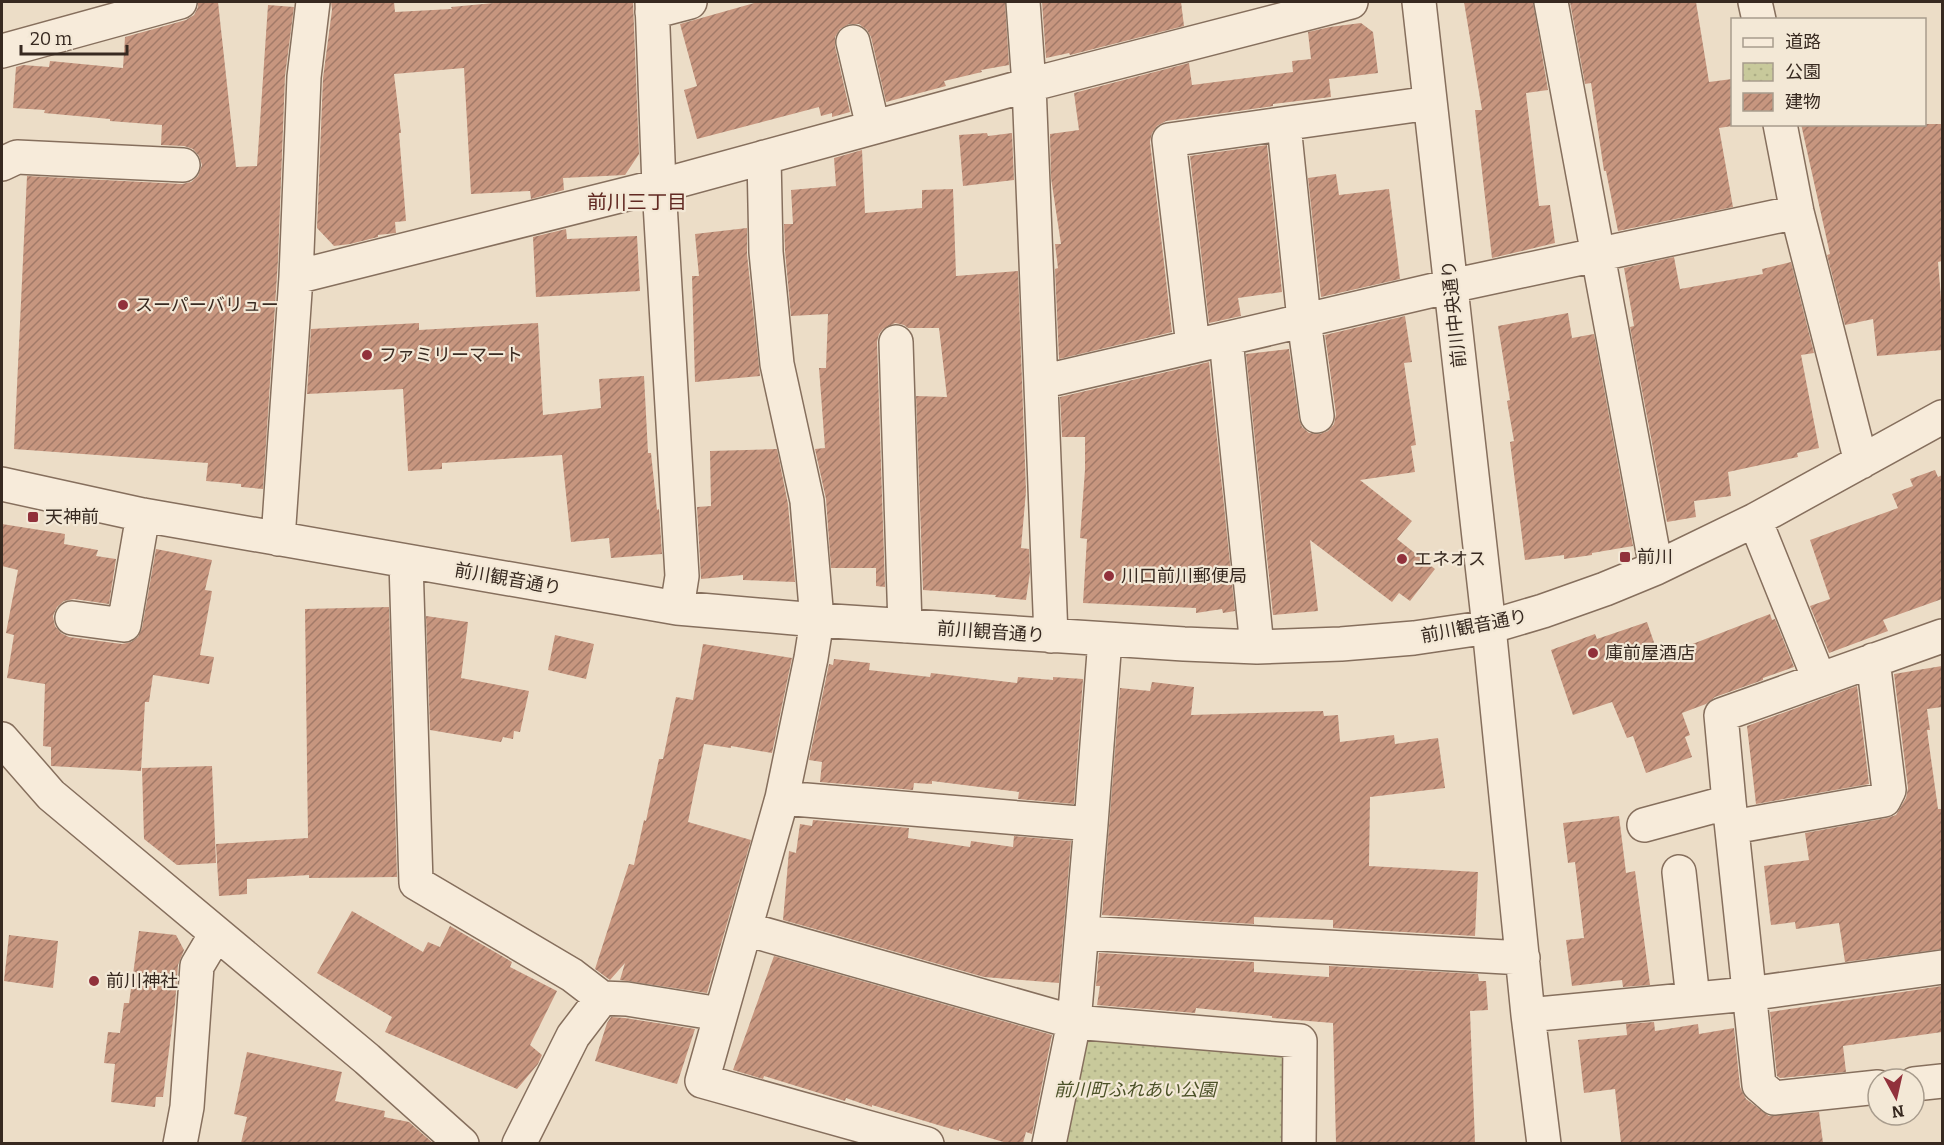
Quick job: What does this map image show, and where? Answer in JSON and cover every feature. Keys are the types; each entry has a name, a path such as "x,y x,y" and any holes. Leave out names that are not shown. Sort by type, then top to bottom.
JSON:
{"street":[{"path":"2,51 180,2"},
{"path":"278,539 296,277 304,77 313,2"},
{"path":"677,608 682,576 659,186 652,7 690,2"},
{"path":"1023,2 1029,85 1051,636"},
{"path":"296,277 659,186 1029,85 1351,2"},
{"name":"前川中央通り","path":"1419,2 1489,627 1528,1015 1544,1143"},
{"path":"1551,2 1656,568"},
{"path":"1755,2 1759,18"},
{"path":"853,42 873,128"},
{"path":"1193,346 1168,140 1430,104"},
{"path":"1284,125 1304,320 1317,416"},
{"path":"1780,126 1797,212 1861,462"},
{"path":"2,164 17,157 183,165"},
{"path":"764,157 766,252 777,364 807,501 817,620 782,798 702,1081 927,1143"},
{"path":"1041,382 1451,286 1797,212"},
{"path":"1226,339 1257,647"},
{"path":"896,342 905,626"},
{"name":"前川観音通り","path":"2,484 143,515 677,608 1051,636 1257,647 1341,644 1414,638 1489,627 1543,611 1656,568 1755,520 1942,417"},
{"path":"72,618 124,625 143,515"},
{"path":"1755,520 1819,679"},
{"path":"406,562 416,883 572,975 602,998 627,999 720,1014"},
{"path":"1866,1088 1774,1098 1759,1085 1721,715 1942,636"},
{"path":"1049,1143 1074,1022 1105,639"},
{"path":"1644,825 1731,814 1884,800 1889,790 1873,660"},
{"path":"2,739 51,795 367,1059 462,1143"},
{"path":"782,798 1091,824"},
{"path":"1679,872 1693,999"},
{"path":"746,929 1074,1022 1300,1041 1299,1143"},
{"path":"1082,933 1523,958"},
{"path":"180,1143 187,1107 197,966 216,934"},
{"path":"1528,1015 1748,994 1942,967"},
{"path":"519,1143 573,1036 602,998"},
{"path":"1926,1082 1942,1080"}],"green space":[{"name":"前川町ふれあい公園","path":"1099,1033 1276,1049 1289,1065 1291,1143 1067,1144 1086,1042"}],"building":[{"path":"198,2 218,2 236,167 257,166 268,5 294,7 285,76 278,260 263,489 241,487 241,484 206,481 208,463 14,449 27,176 182,184 191,182 198,176 202,165 193,149 184,146 161,145 162,125 110,121 110,119 44,113 45,110 13,108 16,67 23,65 49,67 50,61 123,68 125,37 186,20 194,15"},
{"path":"331,2 394,2 395,12 452,9 451,7 494,2 633,2 639,154 625,175 563,178 564,190 531,199 530,191 471,194 464,68 394,74 401,133 399,133 406,221 395,222 396,233 334,246 317,228 323,78 332,10"},
{"path":"758,2 1005,2 1009,65 981,70 982,72 944,81 946,86 886,102 871,37 867,30 859,24 849,24 840,29 835,37 835,46 850,112 832,117 832,113 821,116 819,107 697,139 684,90 697,86 680,24"},
{"path":"1042,2 1181,2 1184,26 1070,55 1069,53 1046,58"},
{"path":"1464,2 1533,2 1548,90 1526,93 1539,206 1550,205 1555,243 1492,258 1475,110 1482,110"},
{"path":"1570,2 1696,2 1709,82 1731,79 1732,126 1719,128 1733,207 1618,231 1606,171 1604,171 1591,83 1585,84"},
{"path":"1361,23 1373,32 1378,73 1329,79 1331,97 1166,121 1157,126 1150,142 1172,332 1059,359 1055,269 1058,268 1055,244 1061,244 1051,178 1050,134 1079,130 1074,93 1189,63 1192,85 1293,72 1292,61 1311,59 1308,32"},
{"path":"1942,124 1942,261 1938,262 1942,310 1942,350 1877,356 1873,319 1845,325 1827,255 1830,254 1801,126"},
{"path":"987,133 988,136 1012,133 1014,180 963,186 959,135"},
{"path":"1267,145 1282,292 1238,298 1241,316 1209,323 1190,156"},
{"path":"862,150 865,213 922,208 922,190 953,189 956,276 1018,271 1026,491 1021,548 1029,549 1030,572 1026,600 995,597 996,595 923,590 916,396 947,397 939,328 908,328 895,323 883,329 877,342 885,587 876,586 876,568 831,568 826,499 815,449 825,448 819,368 826,368 828,314 791,316 784,224 793,224 791,190 836,186 834,158"},
{"path":"1336,174 1339,195 1389,189 1400,279 1321,297 1308,178"},
{"path":"747,228 747,254 760,376 695,382 692,276 699,276 695,234"},
{"path":"566,229 567,239 637,236 640,291 536,297 533,237"},
{"path":"1674,257 1680,289 1763,274 1762,269 1791,262 1814,353 1801,355 1819,448 1797,453 1798,457 1728,472 1731,496 1694,501 1696,517 1667,522 1630,327 1634,326 1624,268"},
{"path":"1568,313 1572,338 1594,334 1633,546 1564,559 1564,555 1525,560 1510,442 1514,441 1507,401 1510,400 1498,326"},
{"path":"1405,316 1412,362 1404,363 1416,445 1411,446 1415,472 1360,480 1412,521 1397,539 1435,569 1410,601 1399,593 1392,602 1310,540 1318,611 1273,615 1246,354 1289,349 1299,419 1302,427 1309,433 1320,434 1328,431 1334,424 1336,414 1325,335"},
{"path":"419,323 419,330 538,323 543,415 601,408 599,379 644,376 648,453 651,453 657,510 659,509 662,554 611,558 609,538 571,542 562,455 442,463 442,469 408,471 403,389 307,394 311,329"},
{"path":"1209,362 1235,611 1223,613 1222,609 1196,613 1196,608 1083,603 1087,539 1080,538 1085,437 1062,437 1060,397"},
{"path":"777,449 788,504 795,582 743,580 743,575 701,579 697,507 711,506 710,451"},
{"path":"1935,470 1938,477 1942,475 1942,599 1883,620 1888,631 1829,653 1810,606 1830,599 1810,540 1898,508 1892,494 1913,486 1910,479"},
{"path":"2,524 65,534 64,544 98,550 96,556 116,559 109,604 74,599 64,601 57,607 53,616 55,626 69,637 122,644 138,637 142,628 156,549 212,560 205,590 212,591 200,655 214,657 209,684 153,675 149,702 145,702 141,771 51,766 51,747 43,746 45,684 7,678 14,635 6,633 18,570 2,566"},
{"path":"389,607 397,877 309,878 309,875 247,879 247,894 219,896 216,844 308,838 305,609"},
{"path":"1770,614 1772,620 1775,619 1794,667 1715,697 1706,704 1682,713 1690,735 1685,737 1692,757 1646,773 1633,736 1627,738 1612,702 1573,715 1551,650 1595,634 1597,639 1647,622 1659,657"},
{"path":"426,616 468,622 461,678 529,691 520,732 514,731 513,739 503,737 501,742 430,730"},
{"path":"555,635 594,644 586,679 548,670"},
{"path":"703,644 792,658 772,753 704,744 688,822 751,840 707,993 620,980 625,963 610,980 595,969 629,864 634,865 659,759 663,759 676,697 693,700"},
{"path":"834,659 870,663 869,670 930,677 931,673 1017,683 1018,677 1053,680 1053,677 1083,679 1074,804 1018,799 1019,792 932,781 932,784 914,783 913,790 820,782 822,762 809,760 829,664 833,665"},
{"path":"1942,666 1942,707 1927,709 1930,730 1927,730 1938,809 1942,809 1942,949 1845,962 1839,923 1796,929 1795,922 1771,925 1764,866 1809,860 1805,833 1896,815 1906,798 1908,788 1894,674"},
{"path":"1152,682 1194,687 1191,715 1323,711 1324,716 1338,715 1340,742 1394,735 1395,744 1438,738 1445,788 1370,797 1369,866 1478,872 1475,936 1333,928 1333,920 1254,917 1254,924 1102,915 1120,688 1150,691"},
{"path":"1857,686 1869,784 1756,804 1747,726"},
{"path":"212,766 216,863 177,865 144,839 142,768"},
{"path":"1619,816 1626,873 1635,871 1650,985 1623,987 1622,980 1572,986 1566,940 1584,938 1575,862 1568,863 1563,823"},
{"path":"813,820 909,828 908,838 970,847 971,841 1013,847 1014,836 1071,841 1059,983 984,977 783,920 789,851 796,853 800,824 812,826"},
{"path":"352,911 423,952 428,942 440,947 450,926 512,962 510,967 557,991 530,1045 542,1055 538,1064 517,1089 385,1032 392,1017 317,973"},
{"path":"139,931 176,935 184,950 178,965 163,1097 156,1097 155,1107 111,1102 115,1064 104,1063 108,1032 120,1033 124,1003 129,1003"},
{"path":"9,935 58,941 53,988 4,981"},
{"path":"1099,953 1254,962 1254,972 1329,977 1329,966 1478,974 1479,981 1486,981 1488,1010 1470,1011 1475,1143 1336,1143 1333,1023 1196,1008 1195,1013 1097,1005 1100,986 1096,986"},
{"path":"774,956 1052,1035 1032,1134 1026,1132 1023,1143 1007,1143 846,1098 845,1101 764,1076 763,1079 733,1070"},
{"path":"1942,986 1942,1032 1843,1046 1846,1072 1780,1078 1777,1076 1770,1012"},
{"path":"611,1017 695,1029 677,1084 595,1061"},
{"path":"1654,1022 1655,1031 1698,1024 1699,1034 1734,1028 1740,1087 1746,1099 1769,1116 1819,1112 1823,1143 1621,1143 1615,1089 1584,1093 1578,1040 1627,1035 1626,1024"},
{"path":"247,1052 342,1072 335,1101 385,1111 384,1117 409,1122 433,1143 241,1143 247,1117 234,1114"}],"place":[{"name":"スーパーバリュー","path":"123,305"},
{"name":"ファミリーマート","path":"367,355"},
{"name":"天神前","path":"33,517"},
{"name":"前川","path":"1625,557"},
{"name":"エネオス","path":"1402,559"},
{"name":"川口前川郵便局","path":"1109,576"},
{"name":"庫前屋酒店","path":"1593,653"},
{"name":"前川神社","path":"94,981"}],"district":[{"name":"前川三丁目","path":"637,202"}]}
